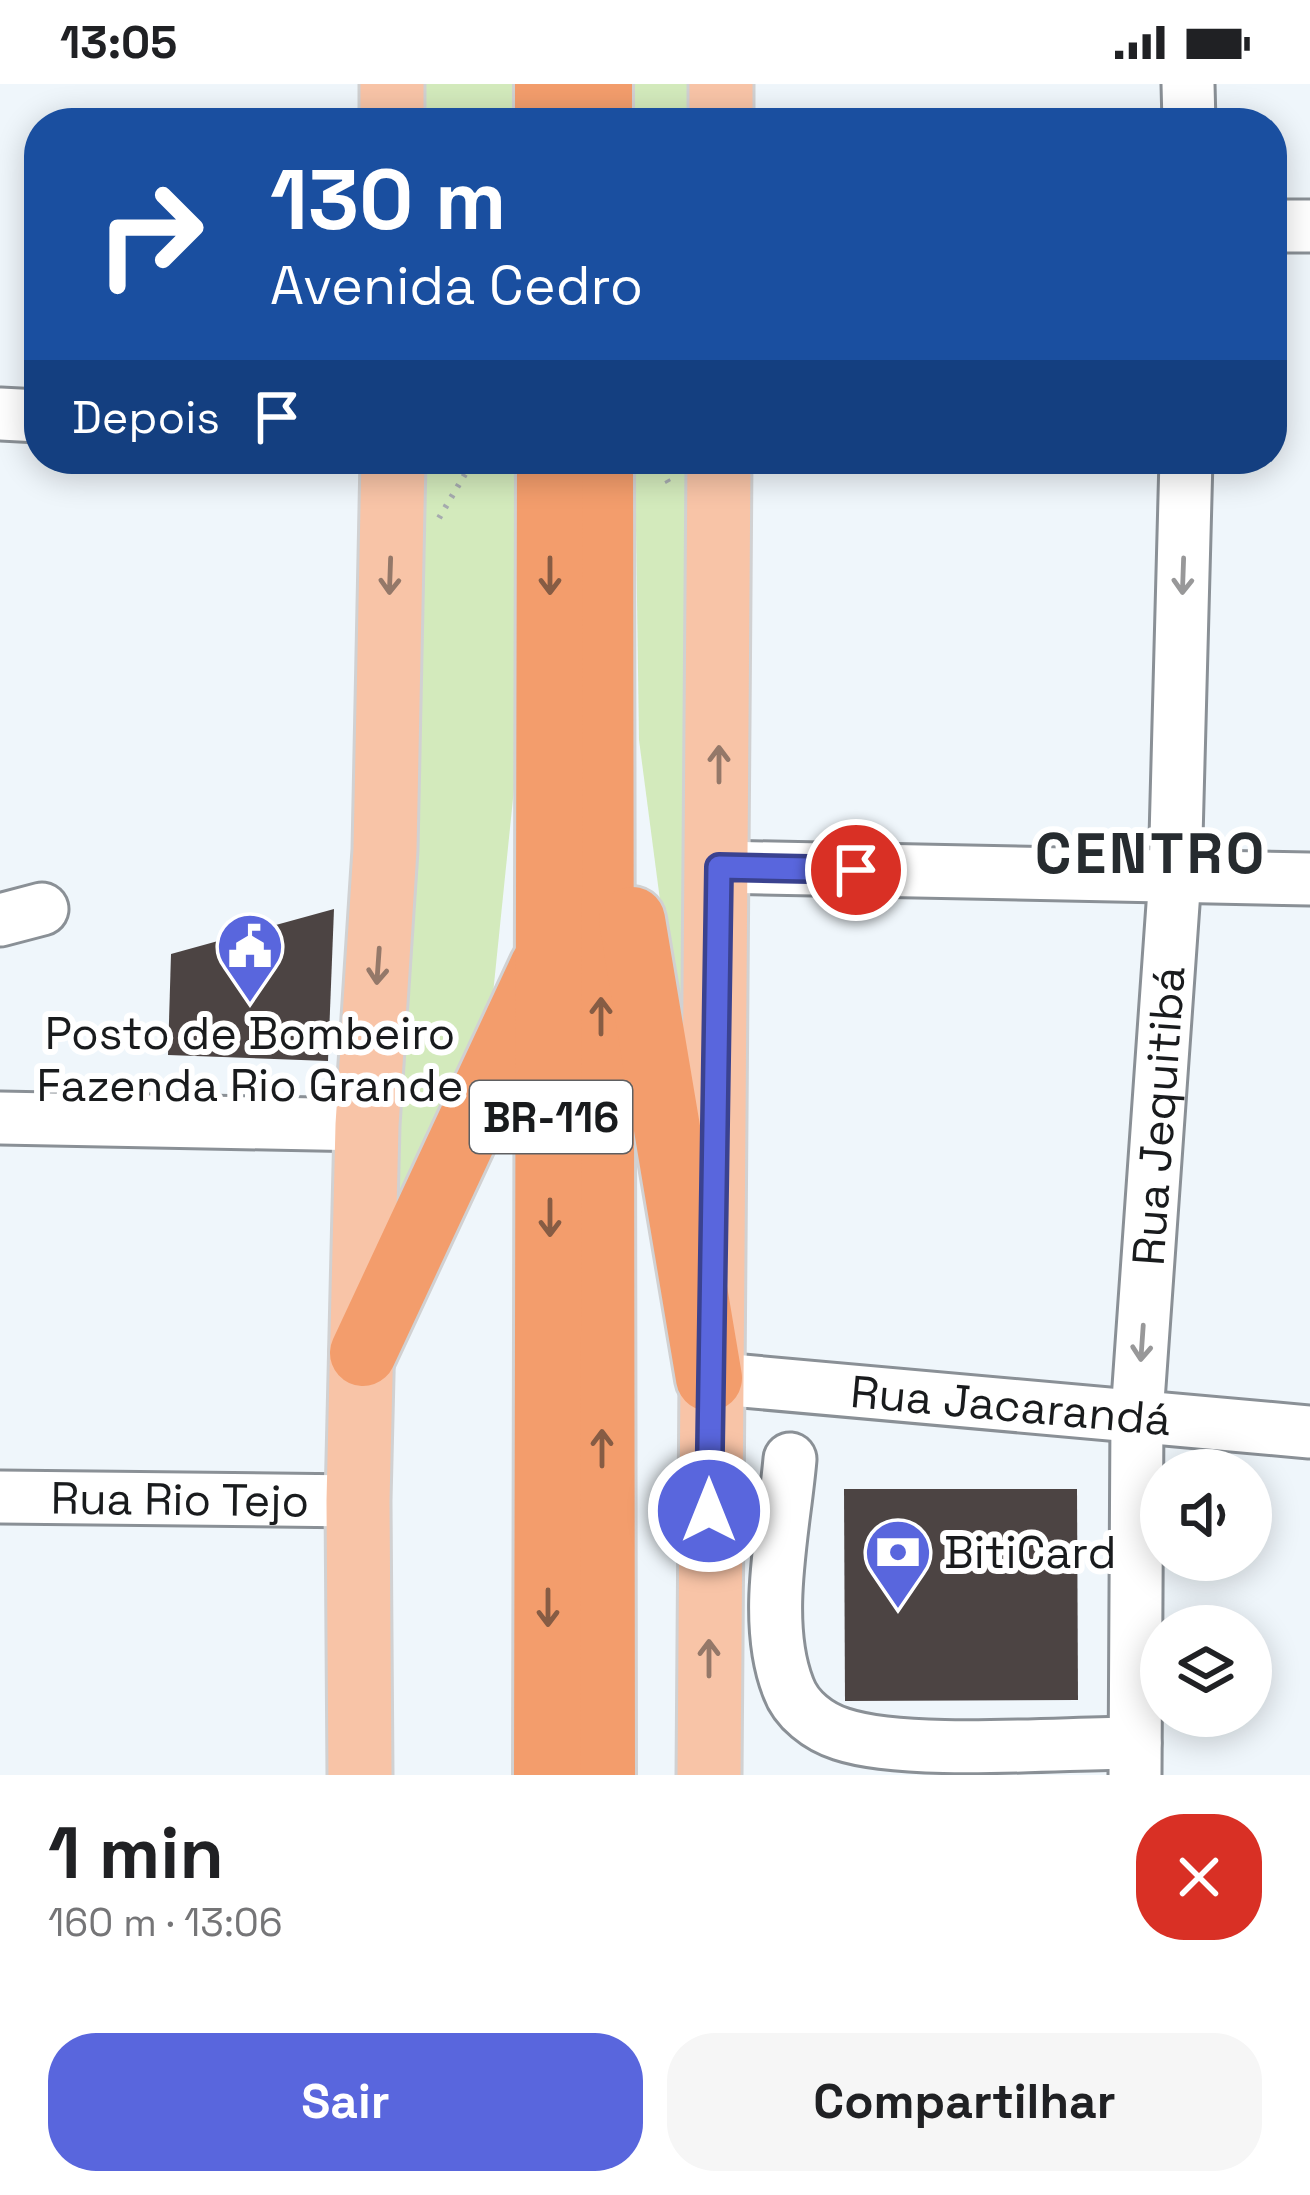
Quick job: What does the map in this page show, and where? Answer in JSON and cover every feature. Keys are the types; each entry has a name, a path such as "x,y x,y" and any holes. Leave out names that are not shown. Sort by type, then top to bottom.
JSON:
{"highway":[{"name":"BR-116","path":"547,1775 550,474"},
{"name":"BR-116","path":"600,474 602,1775"},
{"path":"600,729 709,1378"},
{"path":"363,1353 552,947"}],"main road":[{"path":"360,1775 358,1501 367,1125 385,850 393,474"},
{"path":"709,1775 719,474"}],"street":[{"name":"Rua Jequitibá","path":"1135,1759 1137,1415 1175,876 1186,474"},
{"path":"719,867 1310,879"},
{"path":"0,1118 367,1125"},
{"name":"Rua Jacarandá","path":"709,1378 1310,1432"},
{"path":"790,1459 778,1649 788,1691 806,1716 842,1735 1135,1759"},
{"name":"Rua Rio Tejo","path":"0,1496 358,1501"}],"green space":[{"path":"405,84 513,84 513,108 405,108"},
{"path":"628,84 696,84 696,108 629,108"},
{"path":"403,474 517,474 519,740 485,1072 376,1287"},
{"path":"635,474 699,474 684,1083 639,740"}],"building":[{"name":"Posto de Bombeiro Fazenda Rio Grande","path":"334,909 328,1061 168,1055 171,954"},
{"path":"844,1489 1077,1489 1078,1700 845,1701"}],"place":[{"name":"Posto de Bombeiro Fazenda Rio Grande","path":"250,1005"},
{"name":"BitiCard","path":"898,1611"}],"district":[{"name":"CENTRO","path":"1151,853"}],"route":[{"path":"709,1511 719,867 856,870"}]}
